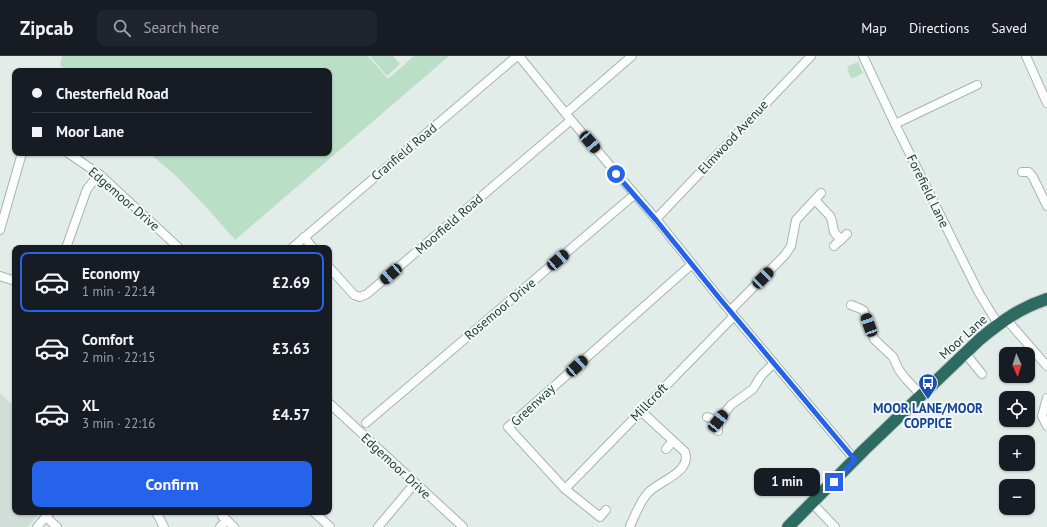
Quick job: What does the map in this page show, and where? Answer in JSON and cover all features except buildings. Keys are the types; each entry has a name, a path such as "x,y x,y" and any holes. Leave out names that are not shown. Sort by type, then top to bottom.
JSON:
{"highway":[{"name":"Moor Lane","path":"788,527 980,339 1020,309 1047,299"}],"street":[{"path":"518,56 855,460"},
{"name":"Cranfield Road","path":"295,245 518,56"},
{"path":"568,116 632,56"},
{"name":"Elmwood Avenue","path":"656,220 811,56"},
{"name":"Forefield Lane","path":"863,56 979,293 1002,321 1047,366"},
{"path":"1026,56 1047,103"},
{"path":"895,124 977,85"},
{"name":"Moorfield Road","path":"332,270 354,295 360,297 367,294 568,116"},
{"path":"0,230 21,156"},
{"name":"Edgemoor Drive","path":"72,156 99,174 176,245"},
{"path":"1022,172 1029,172 1033,177 1047,206"},
{"path":"67,245 87,189 99,174"},
{"name":"Millcroft","path":"564,489 641,411 785,256 791,246 796,220 821,193"},
{"name":"Rosemoor Drive","path":"366,423 634,195"},
{"path":"815,200 830,216 834,232 841,240"},
{"path":"834,246 848,234"},
{"path":"304,237 311,245"},
{"name":"Greenway","path":"564,489 508,427 691,265"},
{"path":"0,276 12,279"},
{"path":"851,305 864,311 874,339 893,357 899,370 922,395"},
{"path":"965,353 982,374"},
{"path":"718,431 718,421 731,405 751,391 761,376 774,363"},
{"path":"1047,398 1042,416 1047,426"},
{"name":"Edgemoor Drive","path":"332,407 463,527"},
{"path":"628,526 647,494 680,470 685,464 686,458 685,452 641,411"},
{"path":"707,417 718,421"},
{"path":"666,449 673,441"},
{"path":"378,527 415,483"},
{"path":"564,489 600,517 606,510"},
{"path":"812,503 835,527"},
{"path":"36,527 47,515"},
{"path":"49,515 56,527"},
{"path":"158,515 164,527"},
{"path":"317,515 330,527"},
{"path":"220,527 224,518 234,527"}],"shaded area":[{"path":"0,393 12,404 12,515 38,515 27,527 0,527"}],"green space":[{"path":"62,56 368,56 388,79 414,56 449,56 235,240 176,176 153,156 332,156 332,68 64,68 60,65"},
{"path":"370,56 393,56 400,64 387,76"},
{"path":"858,62 863,73 851,78 847,69 848,66"}],"place":[{"name":"MOOR LANE/MOOR COPPICE","path":"928,400"}],"route":[{"path":"616,174 855,460 834,482"}]}
